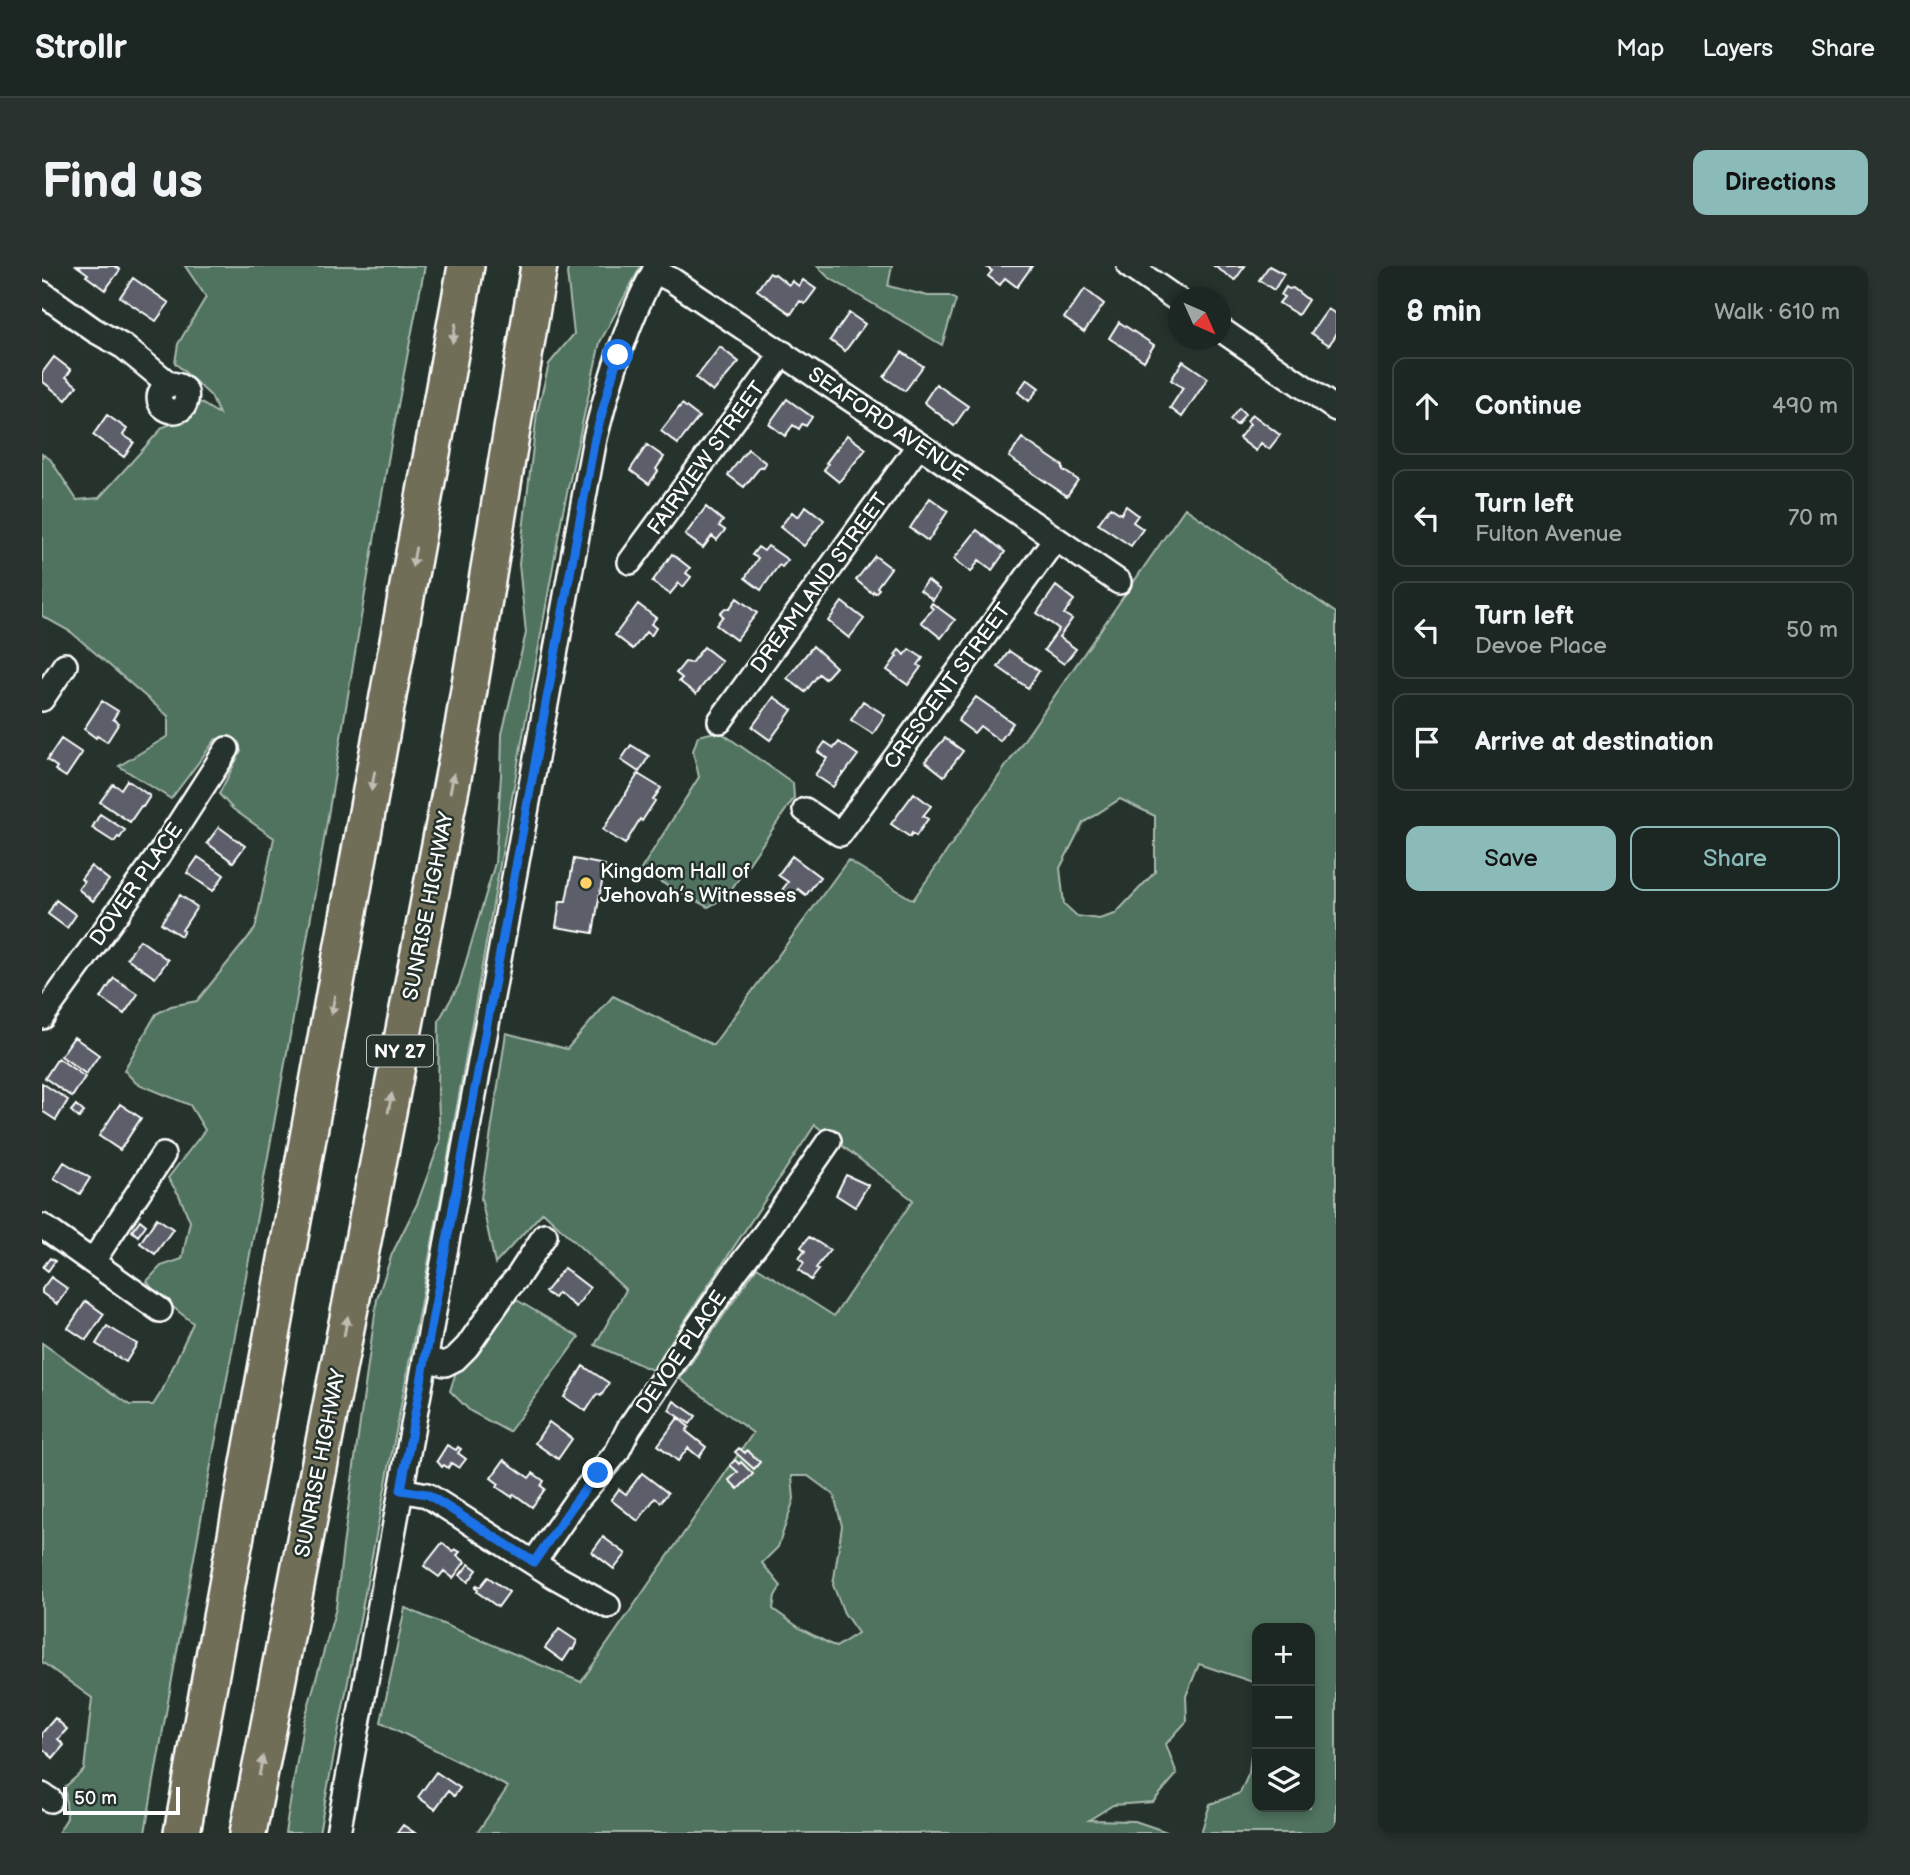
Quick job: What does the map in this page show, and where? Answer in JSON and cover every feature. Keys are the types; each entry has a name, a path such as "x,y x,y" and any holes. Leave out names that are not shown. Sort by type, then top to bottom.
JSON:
{"highway":[{"path":"182,1833 466,266"},
{"name":"SUNRISE HIGHWAY","path":"248,1833 463,726 539,266"}],"street":[{"path":"1129,266 1168,293"},
{"path":"338,1833 595,438 618,355 640,298 656,269"},
{"name":"SEAFORD AVENUE","path":"656,269 1119,582"},
{"path":"42,293 94,330 124,347 169,384"},
{"path":"1231,337 1336,409"},
{"name":"FAIRVIEW STREET","path":"630,562 783,353"},
{"name":"DREAMLAND STREET","path":"720,720 919,445"},
{"name":"CRESCENT STREET","path":"804,810 839,834 1055,539"},
{"path":"42,699 65,665"},
{"name":"DOVER PLACE","path":"42,1017 159,855 227,749"},
{"name":"DEVOE PLACE","path":"534,1562 576,1501 617,1452 629,1428 652,1394 829,1141"},
{"path":"93,1261 163,1155"},
{"path":"42,1226 160,1310"},
{"path":"425,1359 445,1364 455,1359 467,1347 545,1235"},
{"path":"401,1490 427,1494 608,1606"}],"green space":[{"path":"185,266 425,266 375,537 298,991 145,1833 58,1833 67,1818 65,1787 84,1770 92,1698 42,1662 42,1343 130,1405 153,1405 162,1391 193,1323 154,1292 147,1281 161,1266 182,1259 190,1221 168,1178 205,1130 190,1105 136,1083 124,1070 156,1014 171,1006 197,1001 255,929 274,838 233,809 219,794 241,751 229,740 216,739 171,799 119,766 168,736 168,716 71,632 42,616 42,454 50,459 77,500 99,498 163,427 177,422 198,401 219,414 211,396 175,363 178,344 206,297"},
{"path":"569,266 641,266 600,342 562,516 442,1191 319,1833 285,1833 303,1725 336,1608 377,1299 392,1254 417,1204 440,1142 439,1020 459,985 495,863 502,734 526,633 519,564 537,413 549,364 574,334 567,273"},
{"path":"817,266 892,266 888,286 928,296 949,296 956,300 942,345 828,277"},
{"path":"1185,508 1336,613 1336,1833 1201,1833 1210,1804 1240,1793 1249,1773 1252,1754 1252,1812 1315,1812 1315,1623 1252,1623 1252,1682 1199,1664 1186,1696 1187,1721 1166,1744 1177,1774 1153,1802 1113,1805 1089,1820 1135,1821 1170,1833 477,1833 508,1787 381,1722 405,1608 581,1682 753,1433 680,1379 757,1267 834,1316 913,1200 815,1125 652,1370 595,1345 626,1290 543,1212 495,1264 481,1198 506,1033 567,1049 613,996 713,1045 848,860 913,900","holes":["1120,799 1155,816 1155,872 1115,914 1099,919 1077,916 1064,904 1060,868 1083,823","792,1476 808,1476 834,1495 842,1526 833,1585 844,1613 858,1633 836,1647 801,1629 773,1609 775,1596 781,1586 762,1563 778,1547 794,1499"]},
{"path":"719,731 793,783 794,798 726,897 708,907 640,871 699,777 693,751 698,736"},
{"path":"515,1299 579,1337 509,1432 470,1411 450,1391 456,1372 479,1353"}],"building":[{"path":"77,266 115,266 120,270 105,290"},
{"path":"985,266 1032,266 1017,287 1005,278 1000,285 988,276 992,271"},
{"path":"1214,266 1245,266 1235,280"},
{"path":"1269,266 1284,274 1274,290 1259,280"},
{"path":"769,273 775,274 789,285 792,281 799,286 803,280 816,289 805,304 800,301 791,314 757,290"},
{"path":"133,278 169,303 156,321 120,297"},
{"path":"1286,287 1293,288 1308,300 1298,315 1279,303 1284,297 1281,295"},
{"path":"1085,289 1104,304 1084,332 1064,318"},
{"path":"1328,309 1336,314 1336,335 1329,345 1311,333"},
{"path":"849,313 865,324 845,351 830,340"},
{"path":"1119,322 1154,345 1144,361 1109,338"},
{"path":"720,347 739,362 713,392 696,378"},
{"path":"902,352 923,366 905,391 884,377"},
{"path":"54,357 71,370 66,377 77,386 66,400 42,381 42,373"},
{"path":"1183,361 1208,378 1182,417 1170,408 1183,388 1171,380"},
{"path":"1027,379 1039,388 1029,401 1018,392"},
{"path":"936,384 968,406 954,426 924,402"},
{"path":"787,399 812,417 806,426 802,424 799,429 793,425 785,436 769,424"},
{"path":"682,404 699,417 678,444 661,431"},
{"path":"1239,408 1245,414 1237,425 1230,420"},
{"path":"1252,414 1280,435 1269,449 1261,443 1256,451 1239,438 1250,424 1247,421"},
{"path":"107,415 127,429 123,435 134,442 124,457 93,435"},
{"path":"847,435 866,449 839,482 824,470 828,464 826,463"},
{"path":"1022,438 1063,466 1063,470 1078,480 1067,496 1009,457"},
{"path":"647,445 664,457 649,484 630,470"},
{"path":"748,449 766,463 744,487 728,475"},
{"path":"930,498 948,511 928,541 910,528"},
{"path":"806,506 824,520 804,546 780,527 792,512 798,517"},
{"path":"1126,506 1138,515 1133,522 1143,529 1131,546 1098,524 1110,507 1121,514"},
{"path":"706,507 723,521 719,526 725,530 717,540 712,536 703,548 685,535"},
{"path":"977,530 1005,552 992,570 979,560 971,572 954,559"},
{"path":"768,546 788,560 782,567 779,565 761,590 745,578 758,558 752,555 758,547 764,551"},
{"path":"672,554 690,568 686,573 691,577 683,587 679,583 670,594 652,582"},
{"path":"875,556 891,568 877,587 879,589 872,593 856,580"},
{"path":"927,580 940,590 933,600 920,590"},
{"path":"1056,586 1074,600 1064,614 1072,619 1059,637 1076,649 1064,664 1044,650 1059,629 1037,613"},
{"path":"737,598 757,613 736,640 716,625 723,616 720,613 725,608 729,609"},
{"path":"842,602 864,619 849,638 828,621"},
{"path":"932,603 955,620 941,638 921,622 933,609 930,606"},
{"path":"638,604 656,618 651,624 656,628 651,636 646,632 633,649 615,635"},
{"path":"813,646 836,667 825,679 819,674 805,692 787,678"},
{"path":"704,647 722,661 696,694 679,681 682,678 676,673 685,662 691,663"},
{"path":"909,649 923,658 918,665 921,667 908,685 887,670 899,650 905,655"},
{"path":"1009,651 1039,671 1028,688 998,667"},
{"path":"774,697 792,710 770,740 752,727"},
{"path":"976,697 1013,723 1000,741 980,726 974,733 958,721"},
{"path":"102,701 118,711 113,719 119,723 107,742 84,729"},
{"path":"863,701 885,715 873,734 851,720"},
{"path":"945,738 963,751 944,776 925,761"},
{"path":"61,739 82,753 66,777 55,770 57,767 47,760"},
{"path":"825,742 834,748 839,742 858,755 833,787 815,775 827,758 818,752"},
{"path":"631,745 649,756 639,772 621,760"},
{"path":"638,774 661,788 625,844 603,830"},
{"path":"127,780 150,796 130,822 100,802 113,784 121,789"},
{"path":"914,793 931,806 923,816 928,819 916,836 912,833 910,837 891,824"},
{"path":"100,814 125,830 114,842 92,828"},
{"path":"219,827 245,846 233,862 207,843"},
{"path":"792,856 820,877 806,895 798,889 792,897 782,890 788,882 778,875"},
{"path":"198,857 224,875 213,891 187,873"},
{"name":"Kingdom Hall of Jehovah’s Witnesses","path":"574,859 605,865 593,933 556,927 560,901 566,901"},
{"path":"91,866 109,880 93,901 78,889 84,882 81,879"},
{"path":"180,895 197,907 181,936 161,923"},
{"path":"56,900 76,915 67,928 48,914"},
{"path":"140,940 168,960 155,978 127,958"},
{"path":"114,978 138,994 124,1014 101,998"},
{"path":"74,1037 99,1055 86,1074 61,1056"},
{"path":"58,1058 85,1077 72,1097 45,1078"},
{"path":"42,1083 68,1100 56,1120 42,1111"},
{"path":"120,1104 141,1118 120,1150 99,1136"},
{"path":"76,1105 84,1112 79,1118 71,1111"},
{"path":"64,1162 90,1178 80,1194 54,1178"},
{"path":"846,1175 868,1185 855,1207 836,1195"},
{"path":"157,1218 173,1229 155,1254 140,1243"},
{"path":"140,1220 146,1225 138,1236 132,1231"},
{"path":"809,1237 830,1250 816,1268 819,1270 811,1280 799,1270 804,1263 799,1258 805,1251 801,1247"},
{"path":"50,1258 55,1261 48,1271 43,1267"},
{"path":"564,1268 590,1288 576,1307 558,1293 554,1298 545,1292"},
{"path":"51,1277 68,1289 57,1304 42,1293"},
{"path":"86,1301 104,1314 86,1340 68,1328"},
{"path":"107,1326 137,1344 126,1362 96,1344"},
{"path":"583,1366 609,1383 601,1396 597,1394 586,1411 564,1397"},
{"path":"674,1401 696,1416 690,1424 669,1410"},
{"path":"678,1418 689,1427 686,1431 706,1447 699,1457 688,1448 678,1461 658,1445"},
{"path":"549,1422 572,1439 558,1459 535,1443"},
{"path":"447,1445 456,1450 458,1447 461,1449 458,1453 466,1459 459,1468 451,1463 448,1468 444,1465 442,1467 437,1461"},
{"path":"739,1448 745,1453 747,1450 760,1462 754,1469 735,1452"},
{"path":"504,1460 529,1478 533,1473 544,1481 541,1486 545,1489 532,1507 514,1494 512,1497 497,1487 499,1484 491,1478"},
{"path":"735,1460 739,1464 741,1462 753,1474 738,1489 729,1480 738,1472 730,1465"},
{"path":"642,1473 668,1493 661,1502 655,1498 638,1521 611,1500 619,1489 626,1494"},
{"path":"603,1537 626,1554 614,1569 592,1552"},
{"path":"442,1543 453,1552 455,1549 460,1552 457,1555 465,1562 453,1578 444,1571 439,1577 424,1566"},
{"path":"469,1564 477,1570 468,1582 460,1575"},
{"path":"488,1577 509,1592 498,1607 475,1588 477,1585 480,1587"},
{"path":"559,1629 577,1641 563,1661 545,1648"},
{"path":"55,1718 67,1729 58,1739 64,1745 53,1758 42,1748 42,1733"},
{"path":"436,1772 460,1788 454,1796 448,1791 435,1809 418,1797"},
{"path":"403,1825 415,1833 397,1833"}],"place":[{"name":"Kingdom Hall of Jehovah’s Witnesses","path":"586,883"}],"route":[{"path":"598,1473 534,1562 427,1494 401,1490 595,438 618,355"}]}
